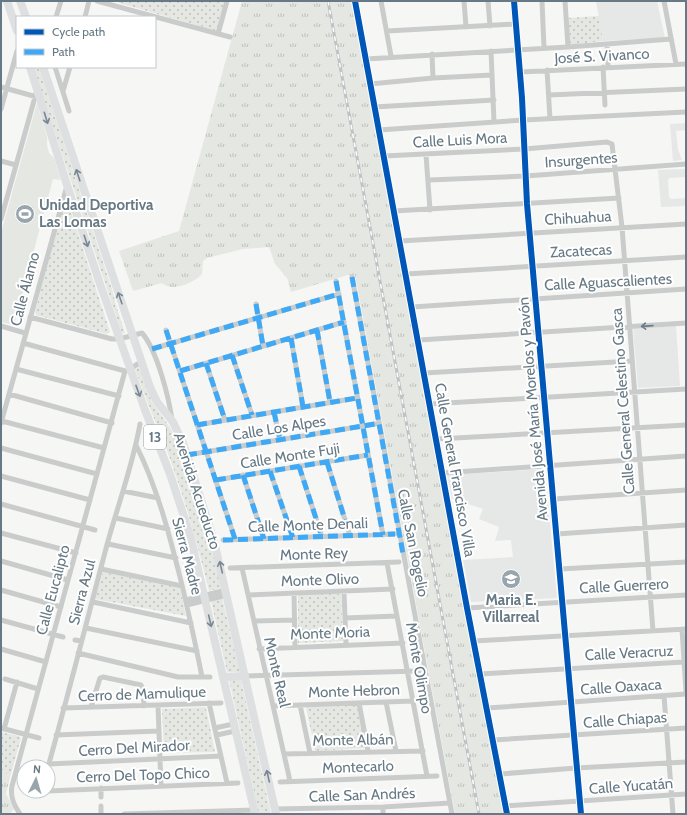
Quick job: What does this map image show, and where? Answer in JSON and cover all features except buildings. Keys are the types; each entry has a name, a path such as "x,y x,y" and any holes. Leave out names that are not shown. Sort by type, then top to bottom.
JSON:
{"main road":[{"path":"7,1 16,27"},
{"path":"20,1 26,16"},
{"name":"Avenida Acueducto","path":"30,68 37,94 67,185 120,339 128,370 170,474 188,528 255,812"},
{"name":"Avenida Acueducto","path":"43,68 141,362 154,398 173,422 183,443 214,541 275,812"},
{"path":"223,677 245,676"}],"street":[{"path":"56,16 61,1"},
{"path":"84,16 89,1"},
{"path":"97,1 116,4 230,37"},
{"path":"218,34 228,1"},
{"name":"Calle General Francisco Villa","path":"355,1 419,340 467,608 507,814"},
{"path":"381,1 391,56"},
{"path":"464,1 466,27"},
{"path":"488,1 490,26"},
{"name":"Avenida José María Morelos y Pavón","path":"514,1 520,72 527,204 581,814"},
{"path":"542,1 544,48"},
{"path":"565,1 568,47"},
{"path":"664,1 676,64"},
{"path":"387,31 516,24"},
{"path":"366,59 391,56 568,47 671,39"},
{"path":"605,105 605,67 607,44"},
{"path":"491,51 494,122"},
{"path":"1,109 4,88 16,54"},
{"path":"432,54 433,78"},
{"name":"José S. Vivanco","path":"520,72 686,64"},
{"path":"55,68 69,111"},
{"path":"63,92 70,68"},
{"path":"547,70 550,119"},
{"path":"370,84 433,78 492,75"},
{"path":"1,219 37,94 4,88"},
{"path":"549,95 686,89"},
{"path":"374,107 494,100"},
{"path":"379,130 523,120 686,112"},
{"name":"Calle Luis Mora","path":"384,156 426,155 610,143"},
{"name":"Calle General Celestino Gasca","path":"610,143 613,147 622,228 646,528 652,631"},
{"path":"426,155 430,210"},
{"path":"1,161 16,165"},
{"name":"Insurgentes","path":"429,180 526,176 686,164"},
{"name":"Calle Álamo","path":"1,422 67,185"},
{"path":"394,211 618,198"},
{"name":"Chihuahua","path":"400,241 686,224"},
{"name":"Zacatecas","path":"406,274 686,257"},
{"name":"Calle San Rogelio","path":"352,277 452,814"},
{"path":"336,281 383,534"},
{"name":"Calle Aguascalientes","path":"412,307 686,289"},
{"path":"152,349 339,294"},
{"path":"256,304 263,346"},
{"path":"30,317 112,339 120,339 142,333 152,349 169,400 173,422"},
{"path":"180,370 344,322"},
{"path":"419,340 686,323"},
{"path":"1,326 26,333"},
{"path":"166,330 236,540"},
{"path":"317,330 330,402"},
{"path":"291,338 303,407"},
{"path":"23,343 128,370 141,362"},
{"path":"232,355 252,415"},
{"path":"424,373 632,361"},
{"path":"206,363 225,420"},
{"path":"16,369 118,396"},
{"name":"Calle Eucalipto","path":"20,814 14,804 11,791 112,423 118,396 128,370"},
{"path":"430,404 686,389"},
{"path":"8,394 112,423"},
{"path":"197,425 357,398"},
{"path":"274,412 280,440"},
{"path":"1,422 104,448"},
{"name":"Sierra Azul","path":"50,759 81,641 93,602 108,544 108,534 116,518 122,491 136,445 140,424"},
{"name":"Calle Los Alpes","path":"187,455 375,424"},
{"path":"436,439 686,424"},
{"name":"Sierra Madre","path":"136,445 158,498 168,529 187,602 202,677"},
{"path":"1,448 97,474"},
{"name":"Calle Monte Fuji","path":"216,480 368,455"},
{"path":"442,473 686,456"},
{"path":"327,462 350,536"},
{"path":"299,466 322,537"},
{"path":"270,471 293,538"},
{"path":"1,476 90,500"},
{"path":"243,476 264,538"},
{"path":"554,499 686,490"},
{"path":"122,491 158,498"},
{"path":"1,504 95,530"},
{"path":"116,518 168,529"},
{"path":"557,534 686,525"},
{"path":"1,533 76,553"},
{"name":"Calle Monte Denali","path":"223,540 395,534"},
{"path":"108,544 176,558"},
{"path":"1,561 68,580"},
{"name":"Monte Rey","path":"230,568 399,562"},
{"path":"560,569 686,562"},
{"name":"Monte Olimpo","path":"387,563 427,776"},
{"name":"Monte Real","path":"242,568 259,649 290,781"},
{"path":"101,569 182,586"},
{"name":"Monte Olivo","path":"248,595 393,589"},
{"path":"1,590 61,606"},
{"path":"344,592 346,644"},
{"path":"187,602 226,593"},
{"path":"294,593 295,647"},
{"name":"Calle Guerrero","path":"467,608 686,595"},
{"path":"93,602 191,623"},
{"path":"345,618 397,616"},
{"path":"1,620 63,637"},
{"path":"254,621 295,620"},
{"path":"86,628 197,652"},
{"path":"474,641 684,629 686,691"},
{"path":"75,640 81,641"},
{"name":"Monte Moria","path":"259,649 346,644 403,643"},
{"path":"1,649 46,662"},
{"path":"78,653 178,677 210,677"},
{"name":"Calle Veracruz","path":"480,674 684,662"},
{"path":"245,676 419,671"},
{"path":"92,707 100,678 103,677 141,685 143,689 144,706"},
{"path":"5,679 38,689"},
{"path":"17,682 3,728 39,738"},
{"name":"Calle Oaxaca","path":"486,708 686,694"},
{"path":"664,696 673,814"},
{"name":"Monte Hebron","path":"273,706 413,701"},
{"path":"386,702 396,751"},
{"name":"Cerro de Mamulique","path":"63,708 221,703"},
{"path":"358,703 368,752"},
{"path":"209,704 227,783"},
{"path":"158,705 161,786"},
{"path":"300,705 310,753"},
{"path":"215,728 234,728"},
{"path":"217,735 234,728"},
{"name":"Calle Chiapas","path":"493,740 686,728"},
{"path":"56,735 159,731"},
{"name":"Monte Albán","path":"284,754 423,751"},
{"name":"Cerro Del Mirador","path":"56,765 221,756"},
{"path":"500,774 686,762"},
{"name":"Montecarlo","path":"280,782 437,776"},
{"name":"Cerro Del Topo Chico","path":"56,791 238,783"},
{"path":"101,788 101,797"},
{"name":"Calle Yucatán","path":"505,806 686,794"},
{"name":"Calle San Andrés","path":"275,812 450,803"},
{"path":"101,806 101,814"},
{"path":"383,807 383,814"},
{"path":"124,814 255,812"}],"shaded area":[{"path":"596,1 657,1 665,38 603,41"},
{"path":"686,123 686,130 676,131 678,150 682,160 673,161 670,124"},
{"path":"686,169 686,177 670,178 668,180 669,197 671,199 686,198 686,206 661,207 658,170"},
{"path":"676,326 680,386 638,388 633,329"},
{"path":"545,469 557,598 471,602 463,560 513,557 511,540 495,541 499,527 479,519 483,509 452,499 447,475"}],"green space":[{"path":"119,1 225,1 217,31 119,3"},
{"path":"242,1 351,1 504,814 455,814 355,275 348,275 291,292 287,278 275,264 269,247 243,249 207,258 203,261 202,274 192,282 181,286 170,287 162,283 133,291 119,251 179,231"},
{"path":"599,16 603,41 570,45 567,18"},
{"path":"33,68 39,68 112,289 125,333 122,334"},
{"name":"Unidad Deportiva Las Lomas","path":"37,103 47,137 49,153 54,158 61,180 53,179 14,325 1,322 1,233"},
{"path":"65,199 67,199 110,332 107,334 36,315 35,312"},
{"path":"139,367 152,402 171,429 177,441 210,542 221,588 209,591 195,536 178,481 135,369"},
{"path":"103,572 180,588 186,616 95,599"},
{"path":"298,594 341,594 343,641 298,643"},
{"path":"222,598 240,672 227,672 211,601"},
{"path":"229,680 241,680 271,814 259,814"},
{"path":"357,706 366,748 315,751 306,707"},
{"path":"205,707 215,752 164,753 162,709"},
{"path":"1,732 19,736 21,738 10,777 1,769"},
{"path":"1,769 10,777 6,794 14,809 9,814 1,814"}],"railway":[{"path":"328,1 479,814"}],"marked path":[{"path":"352,277 403,554"},
{"path":"336,281 383,535"},
{"path":"152,349 339,294"},
{"path":"256,304 263,346"},
{"path":"180,371 344,322"},
{"path":"166,330 235,539"},
{"path":"317,330 330,402"},
{"path":"291,338 303,407"},
{"path":"232,355 252,415"},
{"path":"206,363 225,420"},
{"path":"197,425 357,398"},
{"path":"274,412 280,440"},
{"path":"187,455 375,424"},
{"path":"216,480 368,455"},
{"path":"327,462 350,536"},
{"path":"299,466 322,537"},
{"path":"270,471 293,538"},
{"path":"243,475 264,539"},
{"path":"223,540 395,534"}],"cycle path":[{"path":"355,1 467,608 507,814"},
{"path":"514,1 522,98 527,204 581,814"}],"place":[{"name":"Unidad Deportiva Las Lomas","path":"25,214"},
{"name":"Maria E. Villarreal","path":"511,579"}]}
